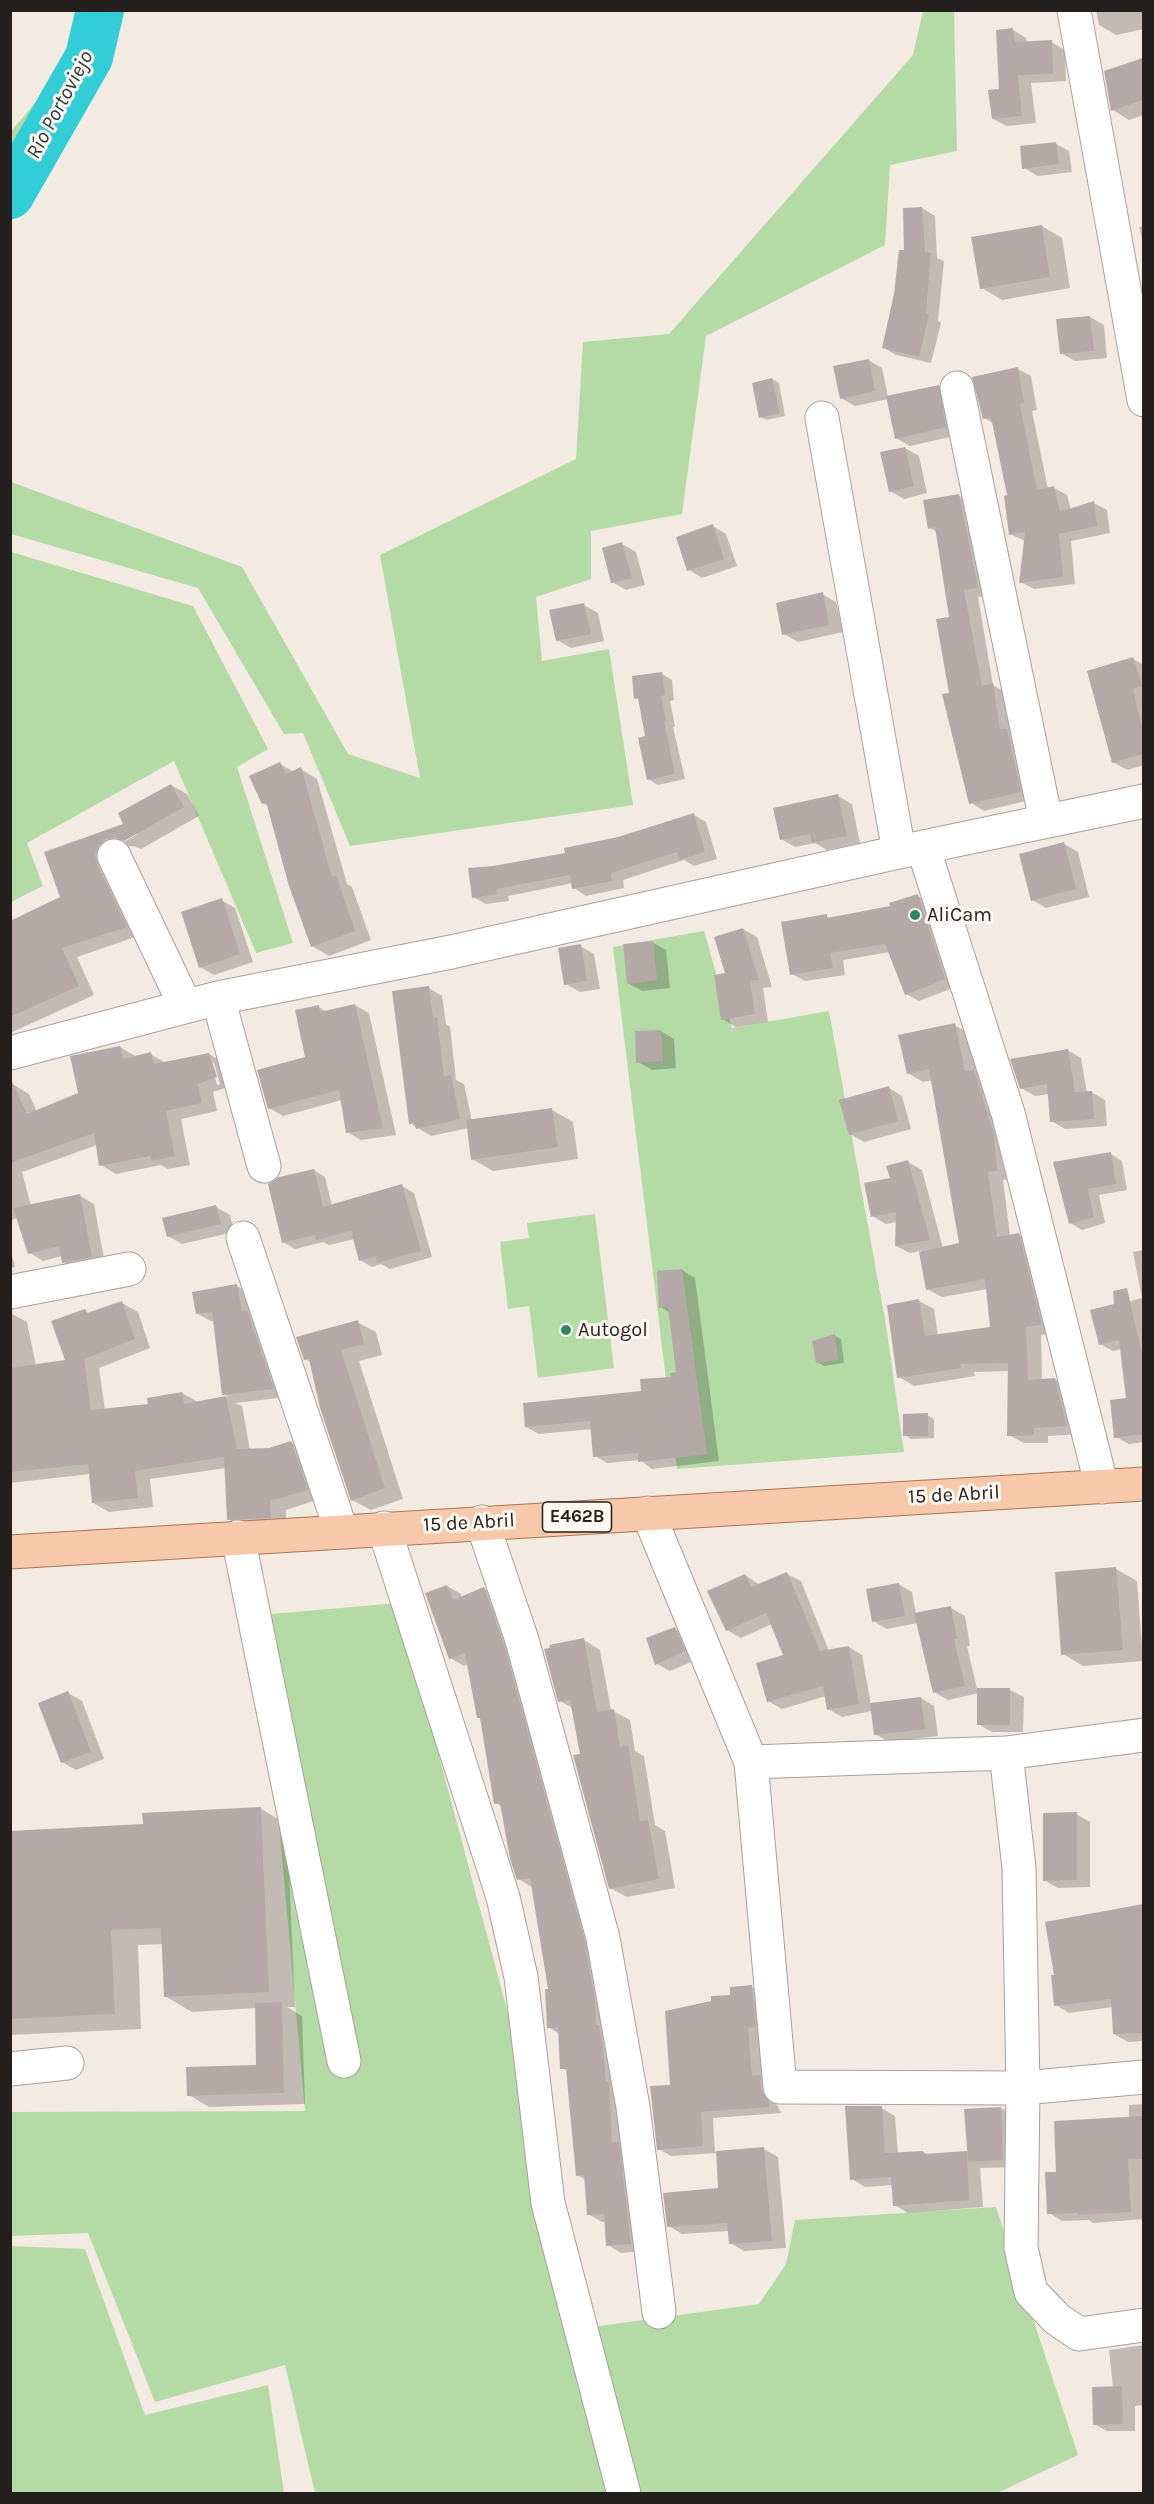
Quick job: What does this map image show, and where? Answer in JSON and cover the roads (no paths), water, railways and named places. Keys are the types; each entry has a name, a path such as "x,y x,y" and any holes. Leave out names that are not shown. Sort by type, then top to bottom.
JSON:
{"main road":[{"name":"15 de Abril","path":"10,1552 341,1530 1143,1484"}],"street":[{"path":"1074,10 1143,400"},
{"path":"957,388 1046,821"},
{"path":"822,418 911,849 1008,1113 1102,1486"},
{"path":"10,1053 185,1005 451,952 911,849 1143,801"},
{"path":"114,856 185,1005"},
{"path":"218,998 264,1166"},
{"path":"243,1238 341,1530"},
{"path":"10,1292 129,1269"},
{"path":"648,1513 751,1762 780,2087 1023,2088 1143,2077"},
{"path":"482,1522 522,1640 603,1938 633,2107 658,2312"},
{"path":"384,1528 503,1897 521,1977 548,2204 624,2493"},
{"path":"238,1537 344,2061"},
{"path":"751,1762 1006,1753 1143,1735"},
{"path":"1006,1753 1019,1868 1023,2088 1021,2248 1031,2292 1057,2319 1079,2334 1143,2325"},
{"path":"10,2069 67,2063"}],"waterway":[{"name":"Río Portoviejo","path":"10,195 89,57 100,10"}],"place":[{"name":"AliCam","path":"915,915"},
{"name":"Autogol","path":"566,1330"}]}
